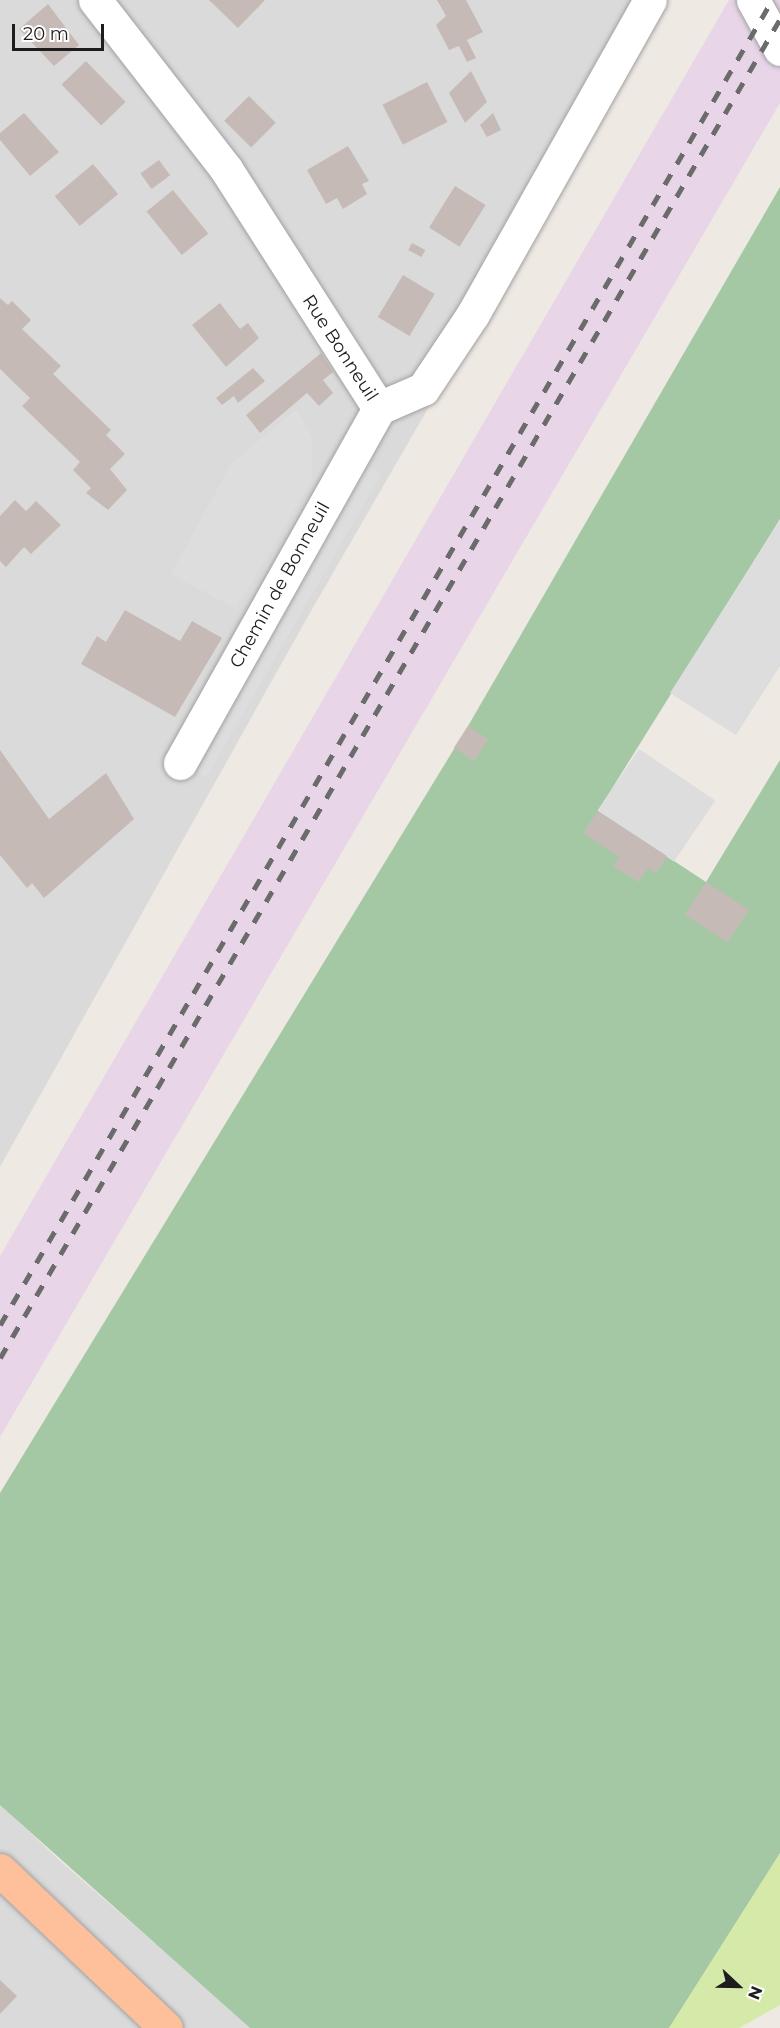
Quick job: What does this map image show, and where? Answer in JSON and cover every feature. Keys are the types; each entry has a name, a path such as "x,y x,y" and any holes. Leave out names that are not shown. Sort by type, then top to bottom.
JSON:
{"main road":[{"path":"0,1870 166,2028"}],"street":[{"name":"Rue Bonneuil","path":"95,0 226,169 379,408 423,389 467,324 650,0"},
{"path":"753,0 780,49"},
{"name":"Chemin de Bonneuil","path":"180,763 379,408"}],"shaded area":[{"path":"0,0 664,0 307,618 0,1167"},
{"path":"729,0 780,0 780,103 0,1437 0,1256"},
{"path":"297,409 312,437 312,480 236,609 171,574 231,464"},
{"path":"352,457 381,474 206,778 177,761"},
{"path":"780,520 780,666 736,735 670,693"},
{"path":"639,749 715,800 674,862 598,810"},
{"path":"0,1804 58,1859 252,2028 0,2028"}],"green space":[{"path":"780,187 780,519 598,811 706,882 780,760 780,1853 669,2028 250,2028 0,1805 0,1493 468,726"},
{"path":"780,1853 780,2005 739,2028 669,2028"}],"building":[{"path":"209,0 265,0 238,28"},
{"path":"437,0 466,0 483,32 467,40 476,58 467,62 459,46 449,50 436,25 446,16"},
{"path":"48,4 79,45 54,66 19,29"},
{"path":"86,61 126,102 101,126 62,85"},
{"path":"471,71 487,102 465,123 449,93"},
{"path":"427,82 447,122 403,145 382,105"},
{"path":"249,96 276,123 251,148 224,121"},
{"path":"24,113 59,152 30,176 0,140 0,133"},
{"path":"493,113 501,130 487,137 480,125"},
{"path":"348,146 369,181 362,184 367,194 343,209 337,198 326,204 307,170"},
{"path":"159,160 170,175 152,189 140,174"},
{"path":"93,164 118,194 80,226 55,196"},
{"path":"455,186 486,205 460,247 429,228"},
{"path":"173,190 208,234 182,255 147,211"},
{"path":"412,243 425,250 421,257 408,250"},
{"path":"403,275 435,294 409,336 378,317"},
{"path":"0,298 8,305 12,301 31,320 22,329 61,366 53,374 111,430 106,435 125,454 110,469 127,490 108,510 86,493 91,488 73,470 80,462 22,406 30,398 0,369"},
{"path":"220,303 240,329 248,323 259,338 226,367 192,325"},
{"path":"321,353 333,372 323,380 333,393 319,406 307,393 260,433 246,415"},
{"path":"253,368 265,381 238,403 234,396 222,405 216,398"},
{"path":"15,500 26,511 36,501 61,525 31,554 24,547 6,567 0,561 0,516"},
{"path":"125,610 180,641 192,621 222,638 175,717 81,664 97,636 106,642"},
{"path":"468,726 488,739 474,761 454,748"},
{"path":"0,750 49,819 106,773 134,819 44,898 32,883 27,888 0,855"},
{"path":"598,811 667,856 656,873 648,868 639,882 613,866 619,857 583,833"},
{"path":"706,882 749,910 728,942 685,915"},
{"path":"0,1980 17,1996 0,2014"}],"railway":[{"path":"0,1325 772,0"},
{"path":"0,1358 780,19"}]}
